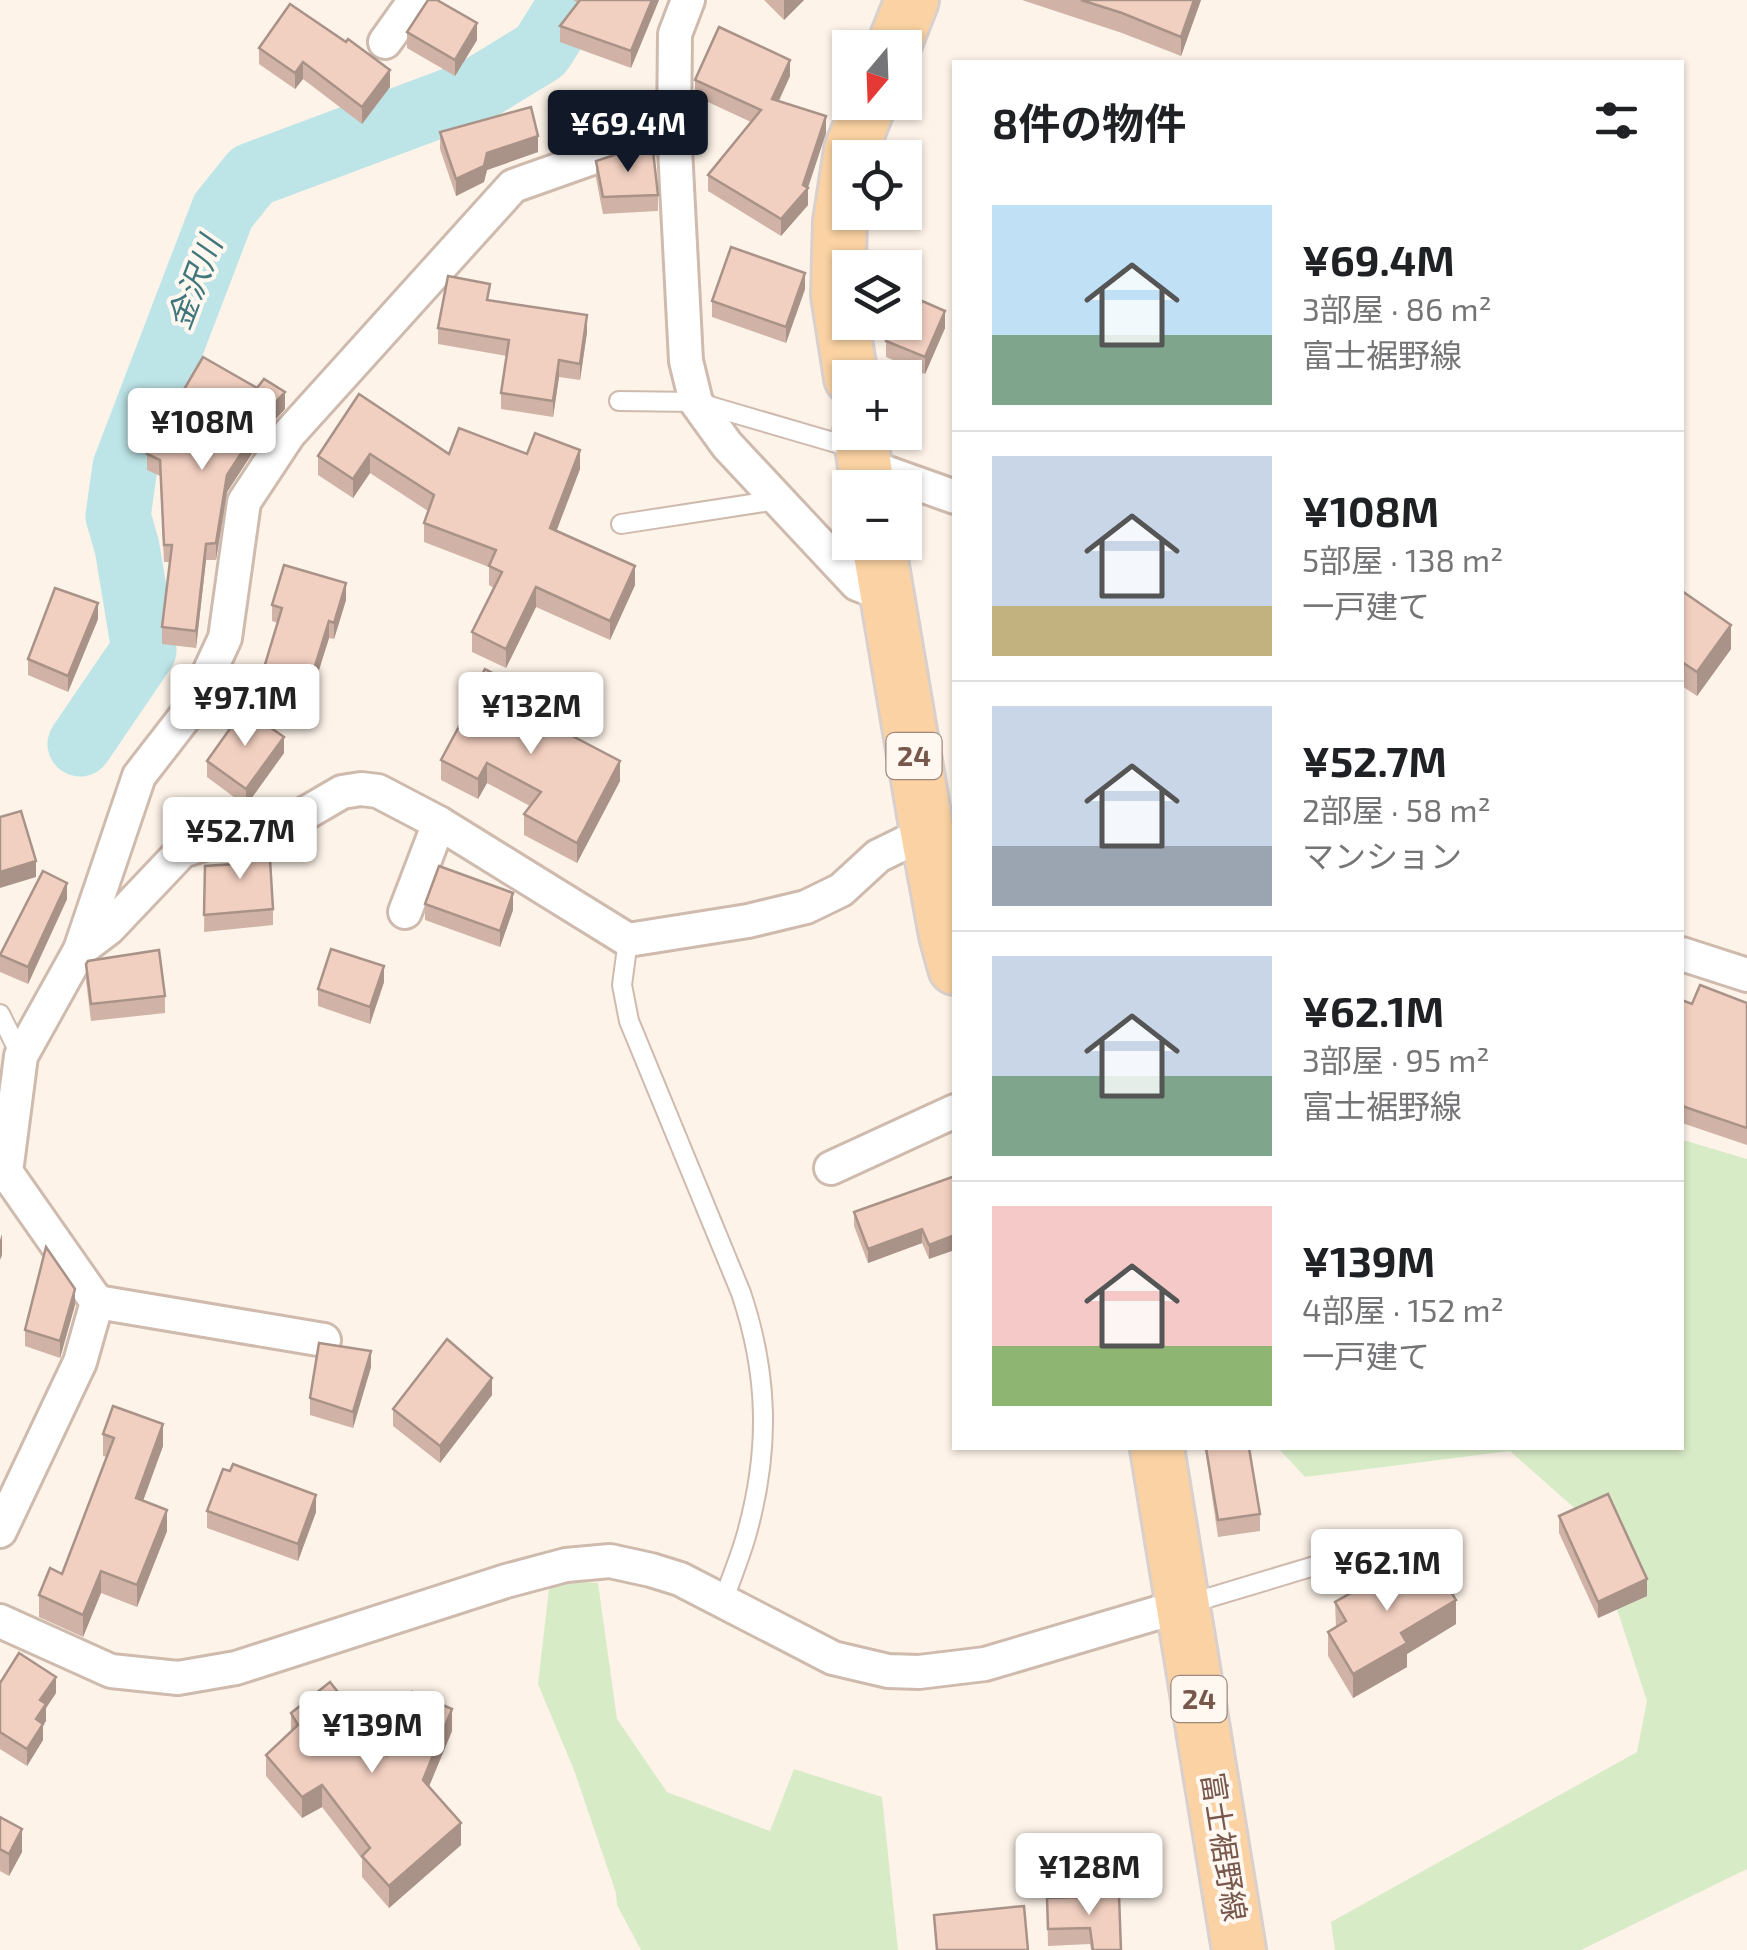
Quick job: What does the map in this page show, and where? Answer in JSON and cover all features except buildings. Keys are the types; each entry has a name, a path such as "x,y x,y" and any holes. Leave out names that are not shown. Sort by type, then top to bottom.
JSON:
{"main road":[{"path":"900,30 912,0"},
{"path":"848,360 838,295 840,222 851,150 863,120"},
{"name":"24","path":"881,560 952,957"},
{"name":"富士裾野線","path":"1157,1450 1239,1950"}],"street":[{"path":"385,42 414,0"},
{"path":"688,0 675,34 674,129 686,361 696,402 726,445 857,584 886,595"},
{"path":"324,1340 97,1302 6,1172 21,1056 80,950 138,776 194,705 225,638 244,502 288,434 513,186 674,129"},
{"path":"864,459 952,496"},
{"path":"80,950 110,928 182,851 207,843 270,834 342,792 361,788 378,791 439,822 628,940 748,922 806,907 842,890 878,856 927,832"},
{"path":"405,912 439,822"},
{"path":"1684,955 1747,975"},
{"path":"830,1168 952,1113"},
{"path":"0,1531 80,1362 97,1302"},
{"path":"0,1621 111,1671 178,1678 236,1668 506,1582 566,1566 610,1561 680,1580 833,1658 888,1671 919,1672 985,1664 1184,1605"}],"lane":[{"path":"619,402 696,402 864,459"},
{"path":"622,524 777,500"},
{"path":"628,940 622,985 628,1022 741,1293 760,1360 764,1403 759,1478 748,1531 723,1602"},
{"path":"0,1014 21,1056"},
{"path":"1184,1605 1340,1558"}],"green space":[{"path":"1684,1140 1747,1159 1747,1869 1581,1950 1335,1950 1331,1922 1637,1752 1647,1701 1588,1520 1510,1451 1305,1477 1280,1450 1684,1450"},
{"path":"550,1580 598,1583 617,1719 667,1792 770,1831 794,1769 882,1797 898,1950 641,1950 617,1905 574,1770 538,1684"}],"waterway":[{"name":"金沢川","path":"80,744 144,650 118,516 125,467 223,211 252,175 474,92 541,51 570,0"}]}
